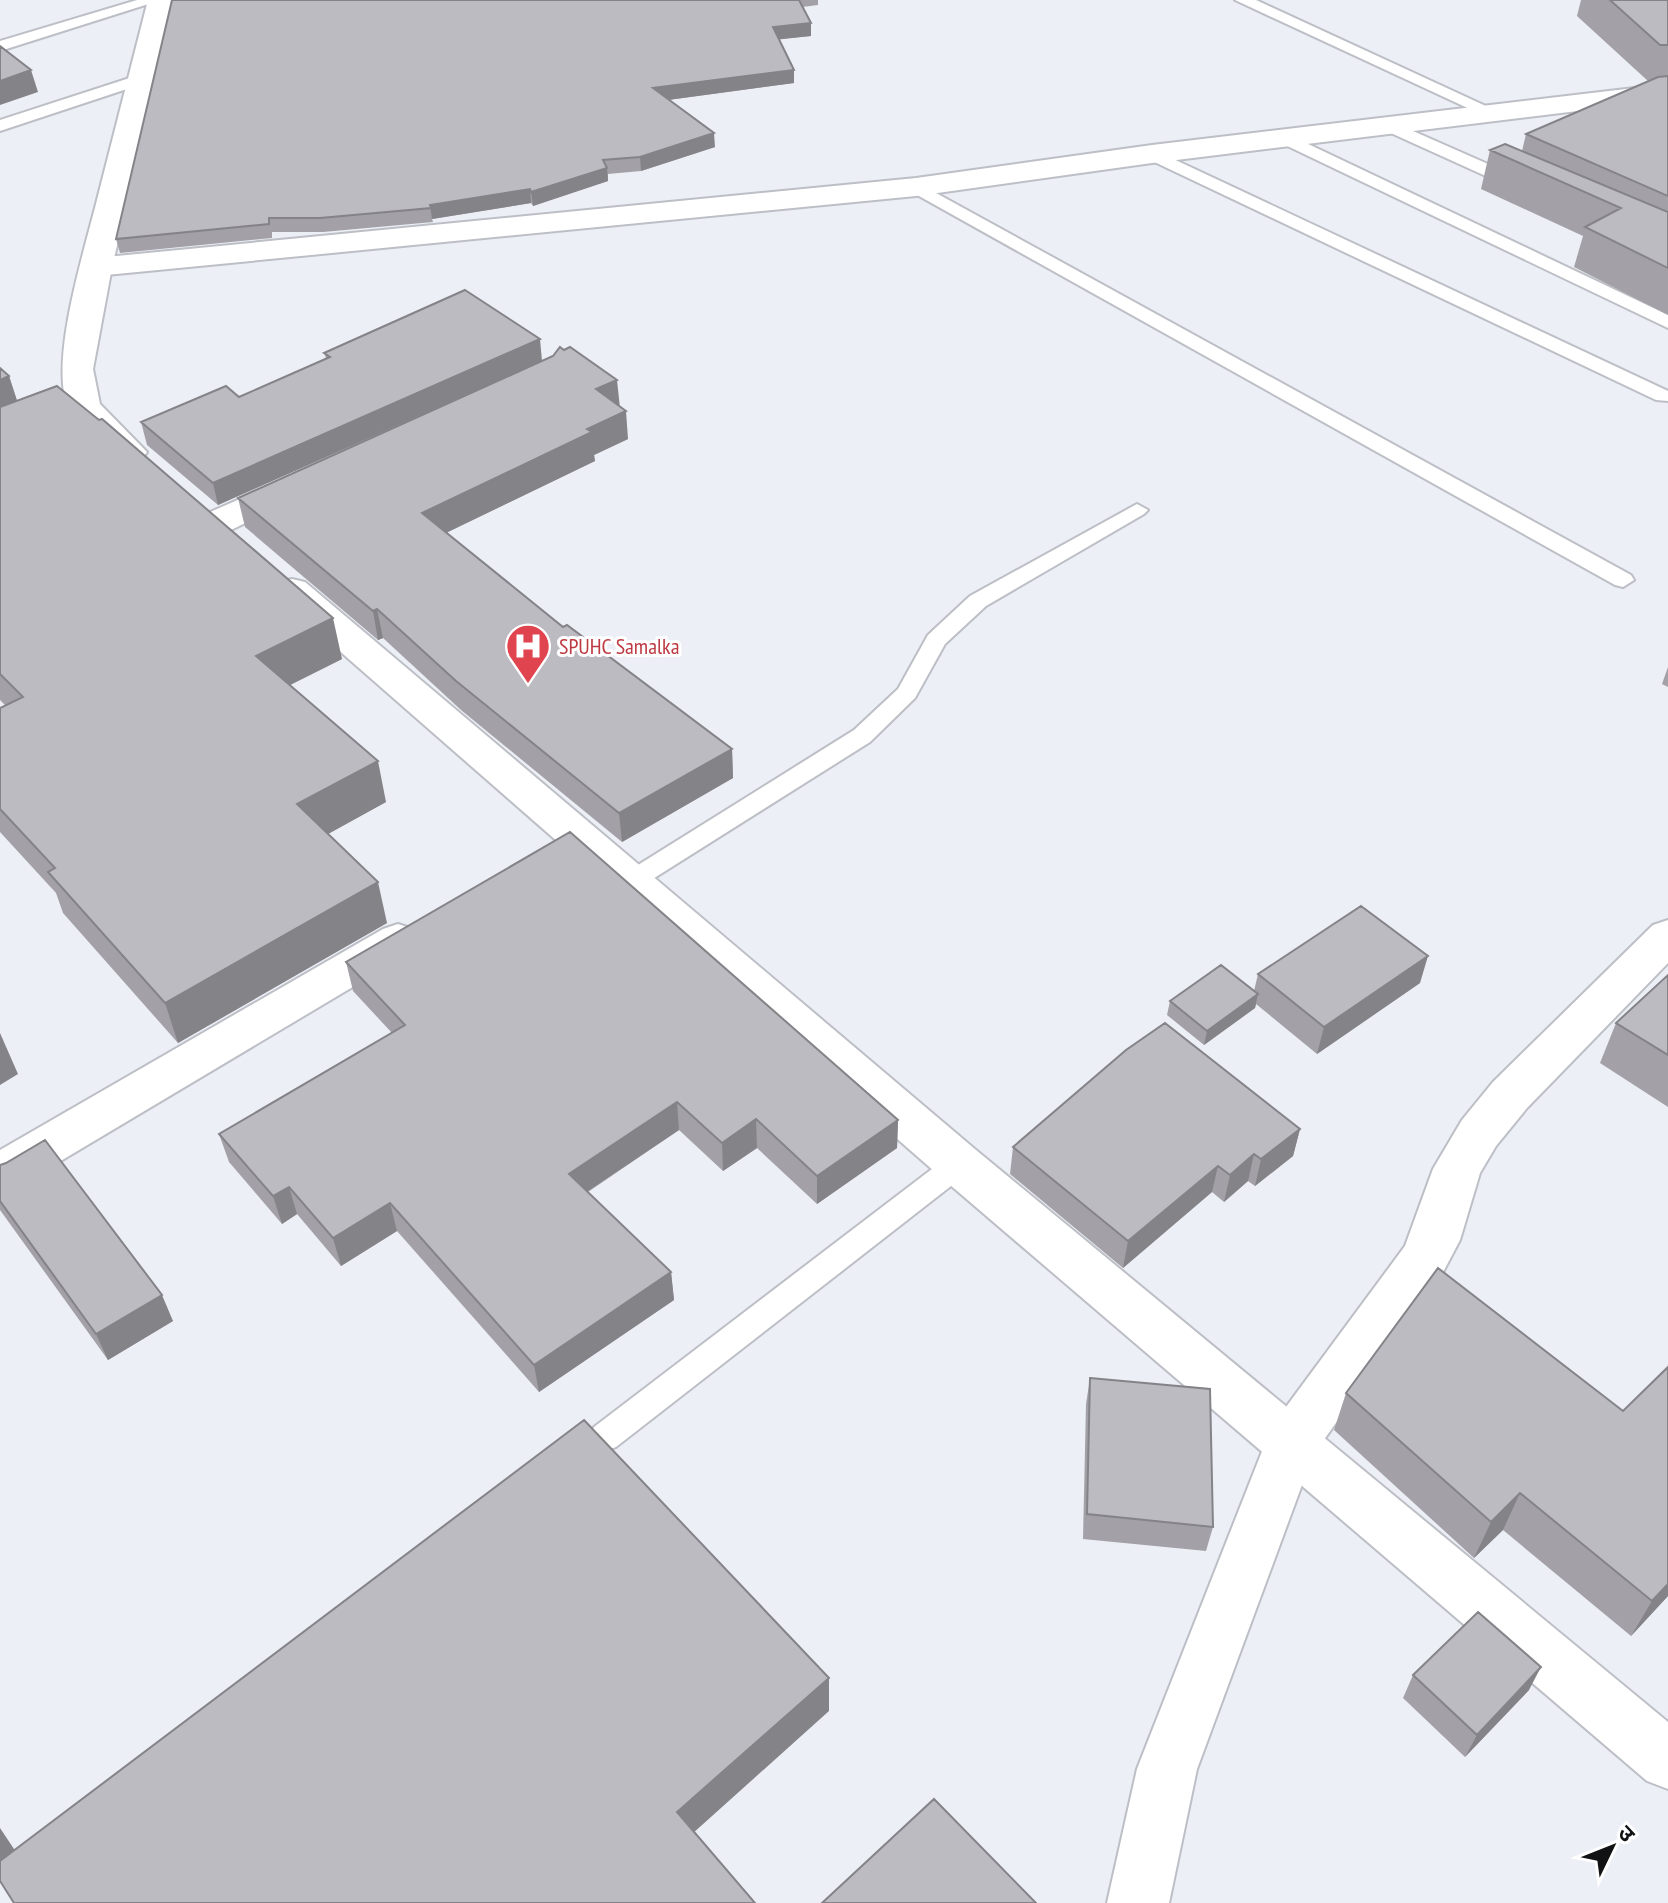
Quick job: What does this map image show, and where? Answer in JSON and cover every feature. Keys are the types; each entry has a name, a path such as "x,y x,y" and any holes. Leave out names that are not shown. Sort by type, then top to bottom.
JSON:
{"street":[{"path":"161,0 96,267 69,411 100,426 959,1164 1668,1760"},
{"path":"96,267 916,187 1152,154 1668,92"},
{"path":"214,524 328,471"},
{"path":"536,859 577,835"},
{"path":"0,1173 440,915"},
{"path":"1138,1903 1167,1769 1291,1443 1423,1261 1435,1240 1457,1169 1479,1133 1510,1095 1668,936"}],"lane":[{"path":"0,46 153,0"},
{"path":"1243,0 1493,113"},
{"path":"0,126 142,79"},
{"path":"1388,125 1528,188"},
{"path":"1285,138 1668,322"},
{"path":"1152,154 1663,396"},
{"path":"916,187 1623,580"},
{"path":"631,881 862,736 907,693 936,640 978,601 1137,510"},
{"path":"605,1437 959,1164"}],"building":[{"path":"172,0 799,0 811,23 773,27 794,70 653,88 714,133 640,157 603,160 607,168 531,192 530,189 430,205 431,208 320,218 269,218 269,224 116,239"},
{"path":"1610,0 1668,0 1668,45 1660,45"},
{"path":"0,46 31,70 0,81"},
{"path":"1668,76 1668,196 1526,134 1658,77"},
{"path":"1505,144 1668,212 1668,268 1585,227 1621,208 1490,150"},
{"path":"465,290 540,339 213,483 141,422 226,386 239,397 330,357 324,353"},
{"path":"560,347 564,350 570,347 617,380 596,389 626,411 587,429 592,432 422,513 563,627 567,625 732,749 619,813 456,681 377,609 373,611 238,498 553,356"},
{"path":"0,368 9,376 0,380"},
{"path":"57,386 99,420 102,419 333,618 256,656 378,761 297,804 378,882 165,1003 48,872 55,868 0,809 0,708 23,697 0,674 0,407"},
{"path":"570,832 898,1120 817,1176 756,1119 722,1143 677,1102 569,1174 671,1272 534,1365 390,1203 333,1238 289,1187 273,1196 219,1134 405,1025 346,962"},
{"path":"1361,906 1428,956 1324,1027 1258,974"},
{"path":"1221,965 1258,994 1207,1031 1170,1001"},
{"path":"1668,975 1668,1055 1616,1023"},
{"path":"1165,1023 1300,1129 1261,1159 1254,1154 1230,1175 1218,1166 1128,1241 1013,1147 1126,1050"},
{"path":"45,1140 162,1295 96,1334 0,1201 0,1165"},
{"path":"1438,1268 1623,1411 1668,1367 1668,1584 1652,1601 1520,1493 1491,1522 1346,1393"},
{"path":"1090,1378 1210,1389 1213,1527 1087,1514"},
{"path":"584,1420 829,1678 677,1812 755,1903 14,1903 0,1881 0,1861"},
{"path":"1478,1612 1541,1667 1477,1735 1413,1675"},
{"path":"934,1799 1036,1903 822,1903"}],"place":[{"name":"SPUHC Samalka","path":"528,685"}]}
